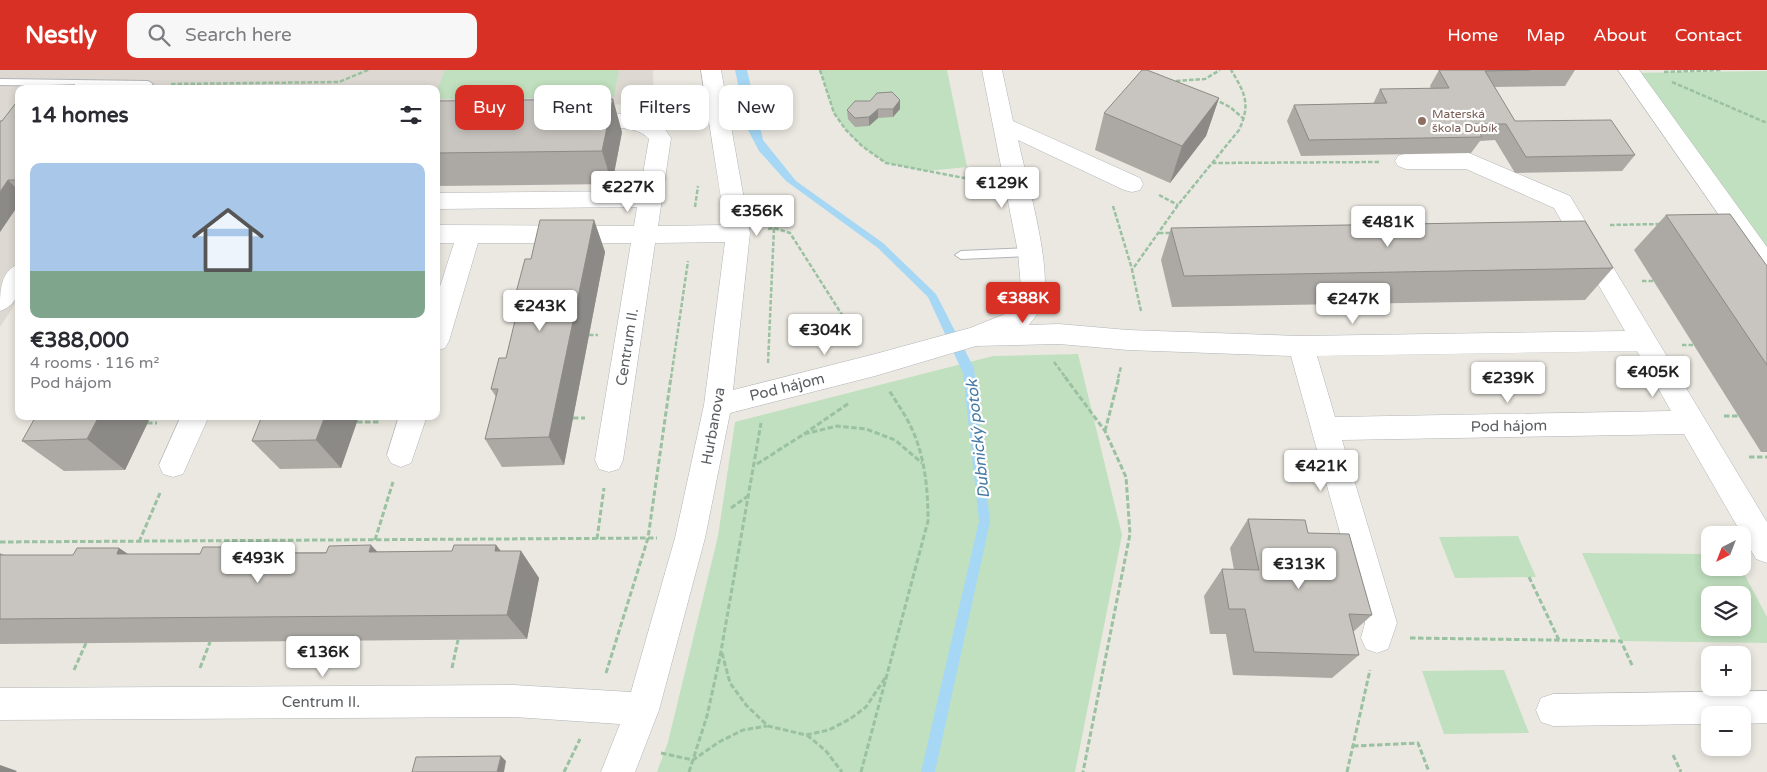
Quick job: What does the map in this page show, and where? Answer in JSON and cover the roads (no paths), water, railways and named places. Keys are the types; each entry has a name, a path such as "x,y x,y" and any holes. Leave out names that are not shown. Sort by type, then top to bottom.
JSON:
{"street":[{"name":"Hurbanova","path":"623,758 642,710 690,538 718,405 738,233 711,70"},
{"path":"992,70 1030,252 1033,288 1040,314 1054,346"},
{"path":"1634,72 1767,265"},
{"name":"Centrum II.","path":"609,460 660,138 649,126 628,122 611,122"},
{"path":"1004,125 1132,184"},
{"path":"1406,161 1469,161 1562,202 1767,549"},
{"path":"440,201 650,199"},
{"path":"440,234 645,233 692,235 738,233"},
{"path":"440,328 469,234"},
{"path":"0,301 15,279"},
{"path":"976,336 1019,319 1029,306 1033,288"},
{"path":"976,336 1054,346 1128,340 1301,346 1645,341"},
{"name":"Pod hájom","path":"718,405 875,365 976,336"},
{"path":"1301,346 1382,623 1377,638"},
{"path":"173,465 193,420"},
{"path":"401,455 412,420"},
{"name":"Pod hájom","path":"1326,429 1692,422"},
{"name":"Centrum II.","path":"0,704 514,701 596,705 642,710"},
{"path":"1553,710 1767,707"}],"lane":[{"path":"0,82 90,85"},
{"path":"134,85 148,84"},
{"path":"961,255 1030,252"}],"water":[{"path":"735,70 747,70 750,85 738,85"},
{"name":"Dubnický potok","path":"748,130 761,130 763,140 796,181 883,243 936,294 974,368 990,522 935,772 921,772 979,521 963,373 928,297 878,248 786,181 759,151"}],"place":[{"name":"Materská škola Dubík","path":"1422,121"}]}
